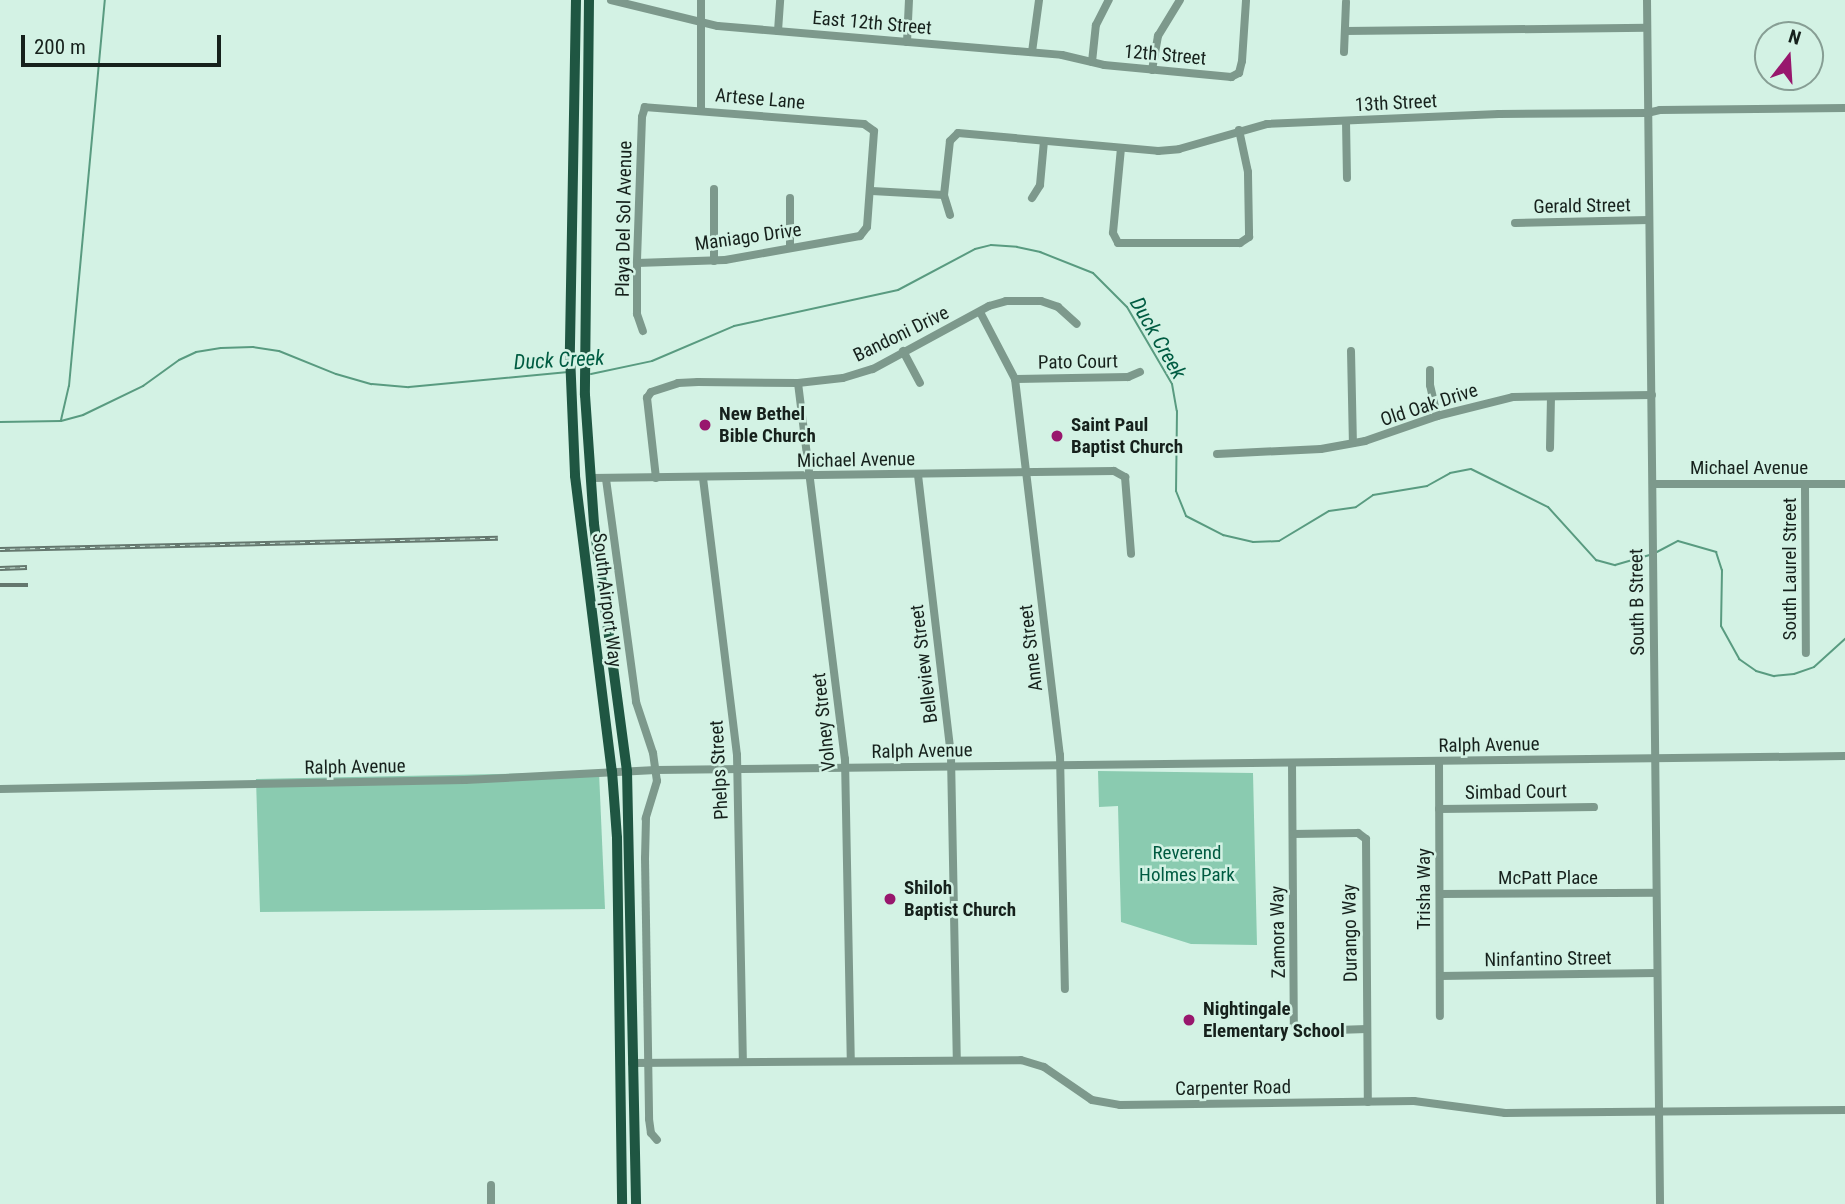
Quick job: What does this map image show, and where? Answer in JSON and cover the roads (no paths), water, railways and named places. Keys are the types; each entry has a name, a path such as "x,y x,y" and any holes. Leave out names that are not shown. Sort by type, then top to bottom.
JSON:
{"main road":[{"name":"South Airport Way","path":"576,0 570,360 575,476 612,771 617,838 622,1204"},
{"name":"South Airport Way","path":"589,0 584,360 591,478 627,771 636,1204"}],"street":[{"name":"East 12th Street","path":"611,0 701,23 1032,52 1091,62"},
{"path":"701,0 701,109"},
{"path":"778,31 780,0"},
{"path":"906,41 909,0"},
{"path":"1032,52 1039,0"},
{"path":"1091,62 1096,24 1109,0"},
{"path":"1152,70 1158,36 1180,0"},
{"name":"12th Street","path":"1091,62 1152,70 1236,75 1242,61 1246,0"},
{"name":"South B Street","path":"1647,0 1660,1204"},
{"path":"1344,52 1346,2"},
{"path":"1345,31 1647,27"},
{"name":"Artese Lane","path":"645,107 701,109 863,124 874,131 872,191"},
{"name":"Playa Del Sol Avenue","path":"643,331 637,314 637,263 642,117 645,107"},
{"name":"13th Street","path":"944,195 950,141 954,134 1121,148 1179,149 1267,124 1499,114 1845,108"},
{"path":"1346,121 1347,178"},
{"path":"1121,148 1113,233 1118,243 1240,243 1249,237 1249,232 1248,172 1239,130"},
{"path":"1032,198 1040,184 1044,141"},
{"path":"714,189 714,261"},
{"path":"872,191 944,195 950,215"},
{"name":"Maniago Drive","path":"637,263 714,261 863,234 872,191"},
{"path":"790,198 790,247"},
{"name":"Gerald Street","path":"1515,223 1649,220"},
{"name":"Bandoni Drive","path":"656,478 647,398 651,392 678,383 825,382 859,374 1006,301 1041,301 1058,307 1077,324"},
{"name":"Anne Street","path":"980,312 1014,379 1060,766 1065,989"},
{"path":"903,351 920,383"},
{"path":"1351,351 1353,443"},
{"path":"1430,370 1430,385 1437,416"},
{"name":"Pato Court","path":"1014,379 1128,377 1140,372"},
{"name":"Volney Street","path":"798,383 812,477 846,768 851,1061"},
{"name":"Old Oak Drive","path":"1217,454 1321,449 1353,443 1382,437 1437,416 1513,397 1652,395"},
{"path":"1550,448 1551,398"},
{"name":"Michael Avenue","path":"591,478 1121,473 1125,477 1131,554"},
{"name":"Belleview Street","path":"918,475 952,766 957,1060"},
{"name":"Phelps Street","path":"703,478 738,769 743,1062"},
{"path":"606,479 636,702 656,770 655,790 645,828 649,1119 651,1133 657,1140"},
{"name":"Michael Avenue","path":"1653,484 1845,484"},
{"name":"South Laurel Street","path":"1805,484 1806,653"},
{"name":"Ralph Avenue","path":"0,789 465,780 656,770 1845,756"},
{"name":"Trisha Way","path":"1439,761 1440,1016"},
{"name":"Zamora Way","path":"1292,763 1294,1024 1306,1031 1367,1029"},
{"name":"Simbad Court","path":"1439,809 1594,807"},
{"name":"Durango Way","path":"1293,834 1358,833 1366,839 1368,1102"},
{"name":"McPatt Place","path":"1440,894 1656,893"},
{"name":"Ninfantino Street","path":"1440,976 1657,973"},
{"name":"Carpenter Road","path":"632,1063 1007,1059 1037,1064 1078,1092 1110,1105 1414,1101 1505,1113 1845,1110"},
{"path":"491,1185 491,1204"}],"waterway":[{"path":"61,420 69,386 105,0"},
{"name":"Duck Creek","path":"591,374 652,361 734,326 898,290 975,249 991,245 1017,247 1040,252 1093,273 1127,307 1172,384 1177,411 1176,491 1186,516 1223,535 1253,542 1279,541 1329,511 1356,507 1373,495 1427,486 1450,473 1471,469 1548,507 1596,560 1615,565 1650,555"},
{"name":"Duck Creek","path":"0,422 61,421 83,415 143,386 179,360 196,352 221,348 253,347 279,351 336,374 372,384 409,387 568,372"},
{"name":"Duck Creek","path":"1655,553 1678,541 1716,552 1722,570 1721,626 1739,659 1756,671 1774,676 1794,674 1814,667 1845,639"}],"railway":[{"path":"0,549 498,538"},
{"path":"0,568 27,567"},
{"path":"0,585 28,585"}],"place":[{"name":"New Bethel Bible Church","path":"705,425"},
{"name":"Saint Paul Baptist Church","path":"1057,436"},
{"name":"Shiloh Baptist Church","path":"890,899"},
{"name":"Nightingale Elementary School","path":"1189,1020"}],"park label":[{"name":"Reverend Holmes Park","path":"1187,864"}]}
